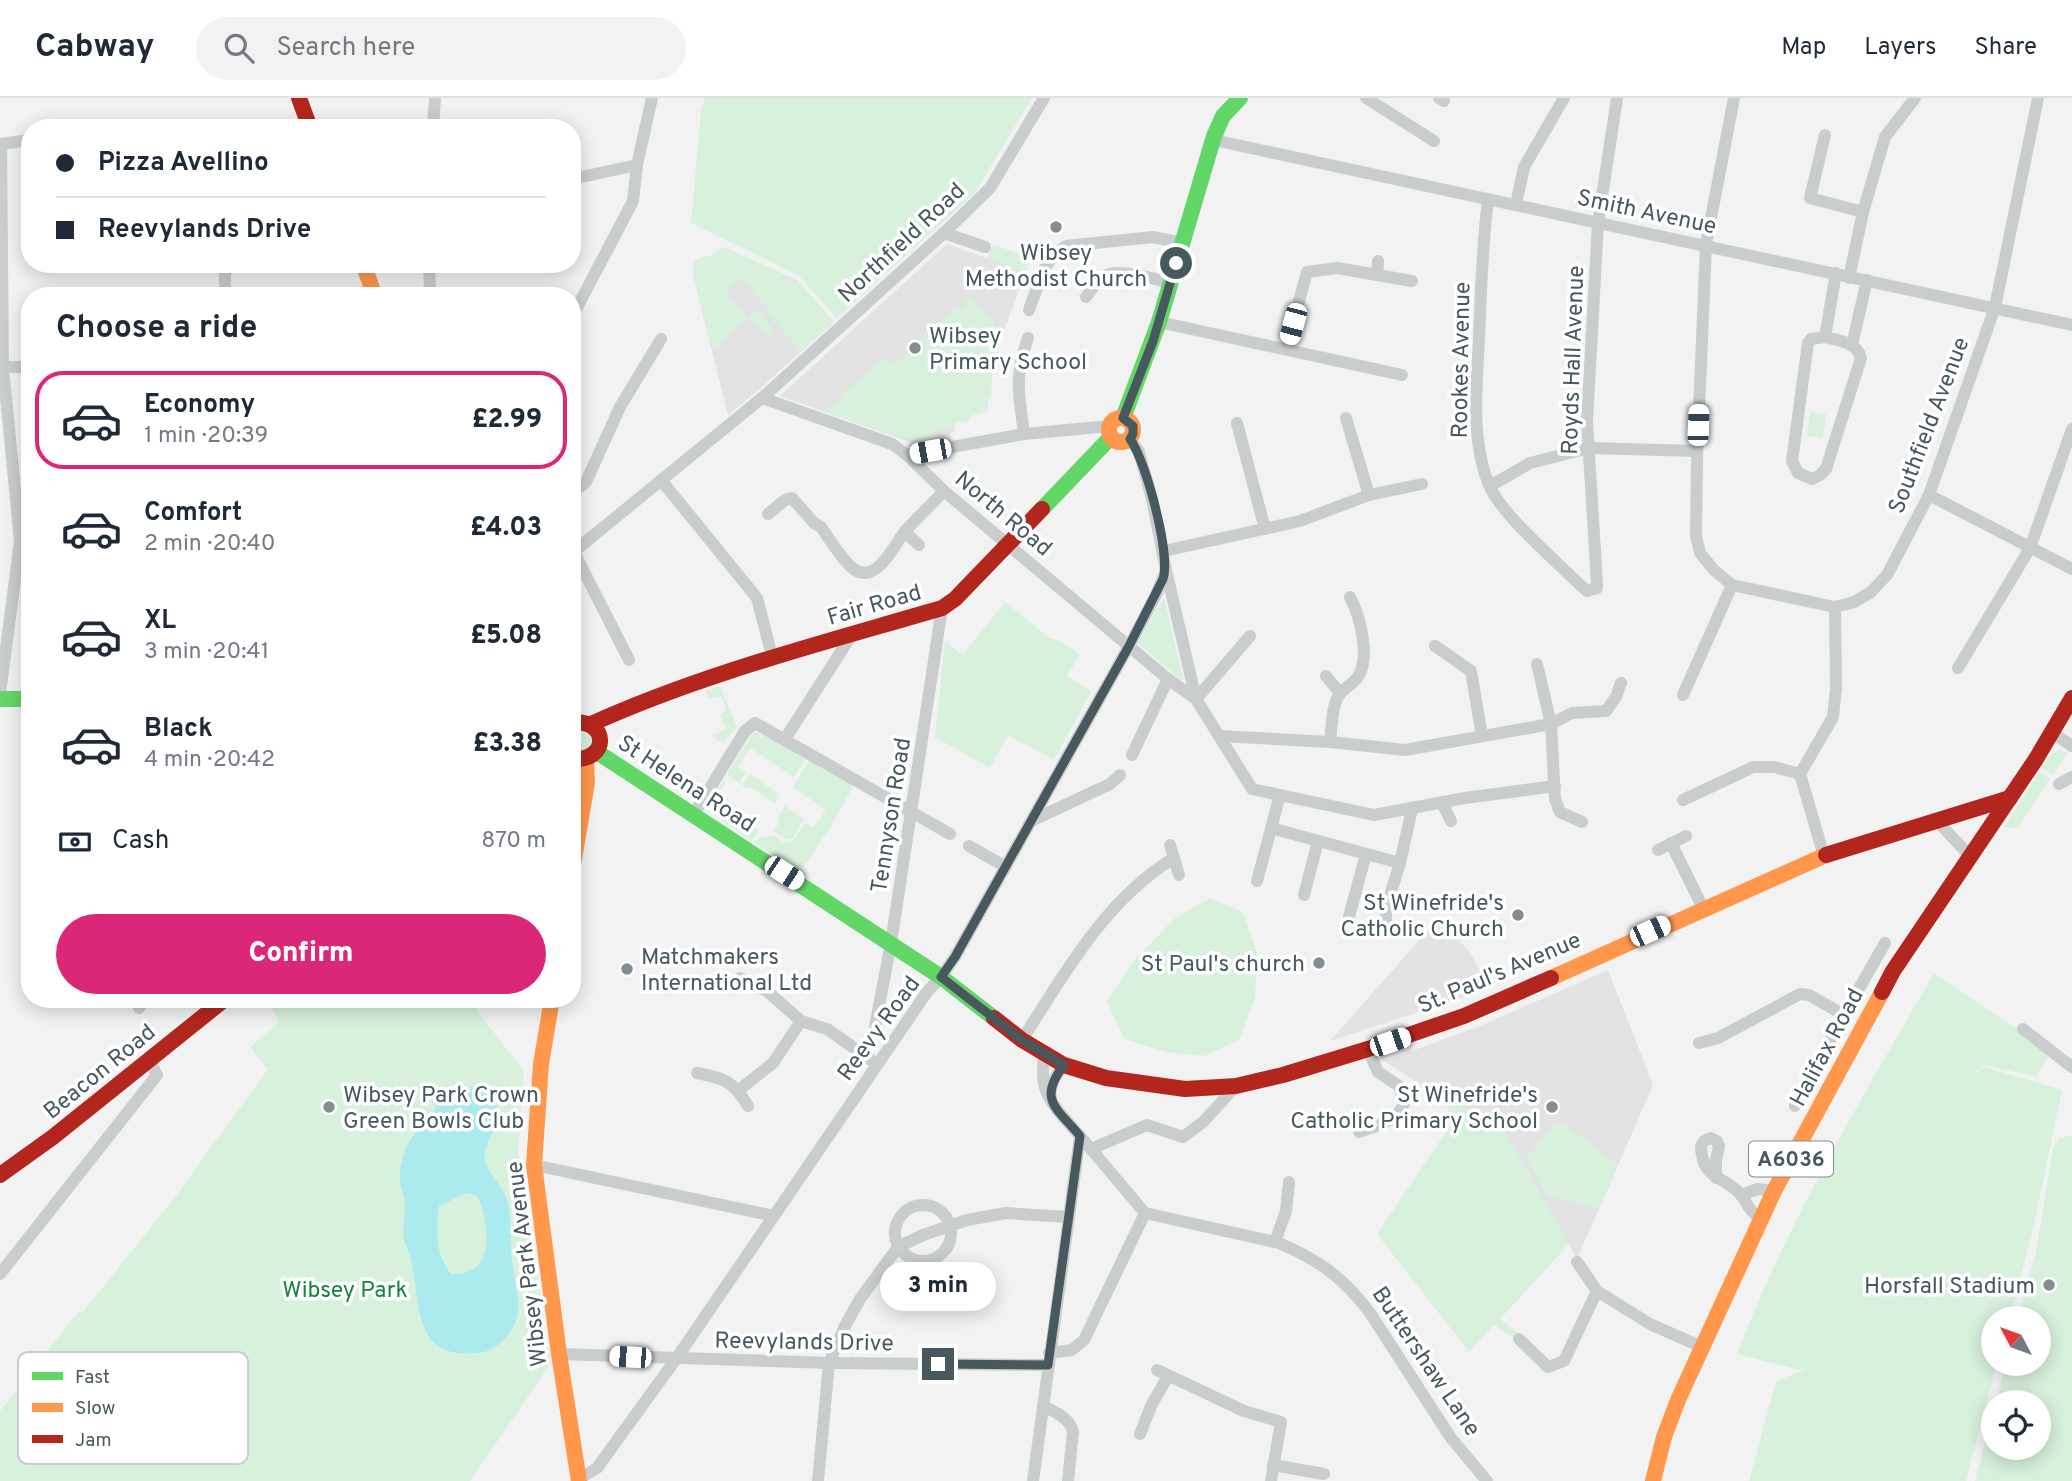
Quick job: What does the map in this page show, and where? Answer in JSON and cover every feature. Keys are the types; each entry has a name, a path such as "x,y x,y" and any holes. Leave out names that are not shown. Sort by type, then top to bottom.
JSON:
{"main road":[{"path":"299,98 307,119"},
{"path":"1130,439 1121,443 1115,427 1159,322 1214,136 1223,116 1240,98"},
{"name":"Fair Road","path":"581,720 772,656 851,636 942,608 955,599 1115,427"},
{"path":"0,697 21,698"},
{"name":"Halifax Road","path":"1653,1481 1664,1437 1760,1218 1893,971 2053,733 2072,698"},
{"path":"581,723 600,736 600,743 585,757 587,783 581,818"},
{"name":"St Helena Road","path":"585,757 694,814 891,943 941,977 1022,1040 1064,1065"},
{"name":"St. Paul's Avenue","path":"1064,1065 1138,1084 1185,1089 1236,1086 1368,1049 1464,1016 1824,856 2010,798"},
{"name":"Beacon Road","path":"0,1175 53,1137 149,1060 202,1008"},
{"name":"Wibsey Park Avenue","path":"550,1008 541,1063 534,1165 579,1480"}],"street":[{"path":"434,119 435,98"},
{"path":"581,300 633,201 637,165 652,98"},
{"name":"Northfield Road","path":"581,545 762,398 944,233 990,188 1044,98"},
{"path":"1223,116 1230,98"},
{"path":"1366,98 1434,141"},
{"path":"1516,204 1524,167 1564,98"},
{"name":"Royds Hall Avenue","path":"1597,583 1587,422 1598,223 1617,98"},
{"path":"1734,98 1706,244 1696,536 1700,553 1714,570 1732,584 1835,607 1836,688 1833,717 1800,774 1824,856"},
{"path":"1849,278 1863,212 1885,137 1915,98"},
{"name":"Southfield Avenue","path":"1835,607 1854,602 1887,575 1929,495 1995,307 2038,98"},
{"path":"1825,135 1810,198 1863,212"},
{"name":"Smith Avenue","path":"1214,136 1223,142 2072,325"},
{"path":"21,141 0,144 1,367 6,476 21,528"},
{"path":"581,177 637,165"},
{"name":"Rookes Avenue","path":"1488,200 1483,239 1475,425 1481,458 1490,486 1501,505 1587,591 1597,588 1597,583"},
{"path":"944,233 985,247"},
{"path":"1029,310 1043,271 1052,257 1066,246 1153,237 1183,243"},
{"path":"1377,275 1378,261"},
{"path":"1286,349 1307,272 1337,268 1412,281"},
{"path":"225,273 225,285"},
{"path":"1087,297 1097,282 1112,273 1149,277 1170,283"},
{"path":"1825,337 1836,273"},
{"path":"1852,345 1867,280"},
{"path":"1159,322 1402,375"},
{"path":"1825,337 1852,345 1859,350 1861,358 1826,469 1812,479 1805,478 1798,473 1792,461 1808,343 1825,337"},
{"path":"1024,434 1017,379 1028,338"},
{"path":"581,486 586,482 620,407 661,339"},
{"path":"1,367 21,367"},
{"name":"North Road","path":"762,398 892,444 1168,680 1196,699"},
{"path":"1346,418 1369,495"},
{"path":"1237,423 1265,529"},
{"path":"907,455 1024,434 1115,427"},
{"path":"1958,668 2031,548 2072,429"},
{"path":"1130,439 1143,463 1196,699 1252,789 1374,815 1555,786"},
{"path":"1490,486 1531,463 1589,448 1697,451"},
{"path":"661,480 757,598 772,656"},
{"path":"1164,551 1300,521 1369,495 1422,484"},
{"path":"768,514 785,500 792,498 814,523 821,527 856,571 865,572 872,571 885,560 905,532 944,491"},
{"path":"1929,495 2072,569"},
{"path":"905,532 919,545"},
{"path":"0,697 21,560"},
{"path":"581,567 629,660"},
{"name":"Reevy Road","path":"579,1480 597,1468 676,1359 877,1064 955,957 1129,646 1166,570"},
{"path":"1683,695 1732,584"},
{"path":"15,588 21,589"},
{"path":"1329,742 1336,703 1340,694 1351,687 1360,675 1364,660 1359,614 1350,597"},
{"name":"Tennyson Road","path":"875,1027 891,943 942,608"},
{"path":"785,739 851,636"},
{"path":"1196,699 1250,636"},
{"path":"1435,646 1471,671 1482,737"},
{"path":"1537,664 1551,724 1555,799 1560,812 1581,822"},
{"path":"1325,676 1340,694"},
{"path":"1132,755 1168,680"},
{"path":"1219,736 1329,742 1405,750 1551,724 1572,713 1606,711 1616,697 1621,683"},
{"path":"694,814 745,731 755,723 950,834"},
{"path":"2053,733 2072,746"},
{"path":"1682,800 1753,767 1774,767 1800,774"},
{"path":"1033,820 1110,784 1120,775"},
{"path":"2059,784 2072,778"},
{"path":"1257,881 1280,795"},
{"path":"1443,803 1451,821"},
{"path":"1386,931 1386,908 1400,863 1412,809"},
{"path":"1937,821 1970,856"},
{"path":"1271,828 1400,863"},
{"path":"1658,850 1686,836"},
{"path":"1304,895 1318,841"},
{"path":"1671,843 1703,908"},
{"path":"1170,845 1179,876"},
{"path":"969,846 1006,867"},
{"path":"1349,917 1366,854"},
{"path":"1022,1040 1072,962 1123,899 1155,870 1174,858"},
{"path":"1795,1106 1885,943"},
{"path":"731,986 740,978 767,991 801,1021 827,1029 877,1064"},
{"path":"1699,1043 1718,1038 1800,994 1809,995 1843,1015"},
{"path":"739,1090 774,1063 801,1021"},
{"path":"2023,1029 2072,1067"},
{"path":"1826,1048 1845,1060"},
{"path":"1359,1132 1400,1114 1405,1101 1399,1086 1378,1072 1368,1049"},
{"path":"1045,1054 1042,1080 1045,1092 1145,1213"},
{"path":"0,1274 157,1075 149,1060"},
{"path":"1051,1101 1050,1088 1053,1079 1064,1065"},
{"path":"697,1073 731,1083 739,1090 748,1106"},
{"path":"1091,1149 1147,1125 1183,1137 1203,1122 1236,1086"},
{"path":"1033,1481 1080,1136"},
{"path":"534,1165 774,1216"},
{"path":"1716,1178 1741,1195 1748,1209 1760,1218"},
{"path":"1275,1242 1286,1211 1289,1182"},
{"path":"1741,1195 1758,1189 1774,1192"},
{"path":"931,1206 940,1210 950,1226 949,1244 937,1257 920,1261 911,1259 898,1247 895,1229 904,1212 912,1207 931,1206"},
{"path":"818,1481 829,1363 860,1299 898,1247 967,1220 1006,1213 1068,1217"},
{"name":"Buttershaw Lane","path":"1145,1213 1275,1242 1324,1265 1356,1294 1451,1438 1487,1481"},
{"name":"Reevylands Drive","path":"559,1354 829,1363 1049,1359 1072,1350 1084,1340 1145,1213"},
{"path":"1577,1262 1597,1291 1650,1324 1702,1347"},
{"path":"1519,1339 1548,1367 1564,1361 1597,1291"},
{"path":"1140,1434 1163,1373 1244,1411 1281,1422 1271,1481"},
{"path":"1043,1406 1072,1425 1068,1481"},
{"path":"1273,1465 1324,1474"}],"shaded area":[{"name":"Wibsey Primary School","path":"947,244 1026,272 992,362 988,411 969,416 970,420 955,423 953,432 950,433 951,441 918,445 780,396"},
{"path":"723,247 797,280 834,322 728,415 694,279 693,262 708,257"},
{"path":"1438,919 1470,952 1489,989 1330,1041"},
{"name":"St Winefride's Catholic Primary School","path":"1608,970 1653,1085 1577,1259 1503,1129 1418,1083 1384,1061 1475,1028"}],"green space":[{"path":"705,98 1032,98 975,193 837,318 798,275 691,223 701,109"},
{"path":"994,245 1030,257 1026,272 987,258"},
{"path":"723,247 786,275 783,277 795,285 799,282 834,322 801,351 741,278 725,293 748,317 757,310 774,331 766,336 749,318 713,349 694,279 693,262 708,257"},
{"path":"969,295 1003,332 992,362 988,411 969,416 970,420 955,423 955,426 934,431 935,444 924,445 823,411 825,408 834,407 840,396 885,357 893,366 928,332 931,334 940,326 938,323 956,307 959,310 968,302 965,298"},
{"path":"1810,412 1826,414 1823,438 1807,436"},
{"path":"1164,598 1183,678 1181,680 1138,643"},
{"path":"1005,602 1050,638 1059,640 1080,654 1067,676 1091,692 1054,760 1008,735 990,768 935,737 945,641 959,653 964,653"},
{"path":"721,688 737,727 723,743 710,735 726,730 720,714 726,711 722,696 709,699 706,691"},
{"path":"581,726 594,736 590,752 581,752"},
{"path":"756,732 807,756 794,777 750,748 738,766 746,772 739,783 727,775"},
{"path":"2059,750 2068,753 2053,775 2042,768 2050,755"},
{"path":"811,758 856,782 800,872 755,843 758,838 773,835 785,843 793,841 805,823 813,828 826,810 793,787"},
{"path":"2039,772 2050,779 2018,828 2004,827"},
{"path":"750,774 778,793 776,796 779,798 775,804 750,787 742,785"},
{"path":"724,780 725,784 719,793 736,805 734,814 759,830 753,839 750,840 706,809"},
{"path":"785,806 804,819 792,839 786,839 773,831 780,822 777,819"},
{"path":"1210,898 1243,912 1257,952 1255,998 1239,1040 1204,1056 1166,1052 1124,1039 1107,1001 1132,963 1174,919"},
{"path":"1934,973 2050,1052 2037,1077 1984,1065 1973,1074 1984,1067 2062,1090 2032,1233 2013,1306 1981,1306 1981,1376 1994,1376 1990,1390 1981,1390 1981,1424 1966,1481 1749,1481 1776,1381 1807,1369 1800,1370 1737,1354 1779,1255 1854,1112"},
{"name":"Wibsey Park","path":"272,1008 475,1008 524,1071 518,1151 551,1363 470,1481 0,1481 0,1411 18,1388 18,1464 248,1464 248,1352 46,1352 78,1312 82,1313 175,1197 268,1069 250,1047 279,1022"},
{"path":"1419,1081 1503,1129 1569,1244 1500,1319 1517,1332 1512,1337 1494,1325 1469,1352 1377,1234 1452,1123 1447,1106 1416,1087"},
{"path":"1563,1123 1618,1165 1600,1208 1548,1196 1526,1158 1554,1124 1557,1127"},
{"name":"Horsfall Stadium","path":"2072,1135 2072,1481 1975,1481 1981,1458 1981,1460 2051,1460 2051,1390 1999,1390 2003,1376 2051,1376 2051,1306 2021,1306 2036,1252 2053,1148 2059,1139"}],"water":[{"path":"481,1088 489,1091 495,1099 497,1118 486,1146 485,1160 504,1192 508,1205 518,1300 517,1319 507,1336 494,1348 477,1353 456,1353 441,1348 431,1339 420,1313 403,1235 405,1204 400,1176 405,1151 410,1140 428,1121 441,1095 453,1089","holes":["466,1193 478,1196 485,1221 486,1247 483,1258 476,1267 466,1273 451,1274 439,1250 439,1206"]}],"traffic: fast":[{"path":"1123,418 1159,322 1214,136 1223,116 1240,98"},
{"path":"1042,509 1111,437"},
{"path":"0,699 21,699"},
{"path":"597,752 941,977 994,1018"}],"traffic: slow":[{"path":"366,273 372,287"},
{"path":"1121,418 1132,425 1133,430 1126,441 1121,442 1110,435 1109,430 1116,419 1121,418"},
{"path":"581,818 587,783 586,760"},
{"path":"1551,978 1826,855"},
{"path":"1653,1481 1664,1437 1678,1400 1774,1191 1882,992"},
{"path":"550,1008 541,1064 534,1165 579,1481"}],"traffic: jam":[{"path":"299,98 307,119"},
{"path":"591,724 720,674 942,608 955,599 1042,509"},
{"path":"1882,992 1893,971 2036,759 2072,698"},
{"path":"581,723 593,727 600,740 593,754 581,758"},
{"path":"1826,855 2010,798"},
{"path":"994,1018 1022,1040 1064,1065 1106,1078 1185,1089 1236,1086 1368,1049 1464,1016 1551,978"},
{"path":"0,1175 53,1137 214,1008"}],"place":[{"name":"Wibsey Methodist Church","path":"1056,227"},
{"name":"Wibsey Primary School","path":"915,348"},
{"name":"St Winefride's Catholic Church","path":"1518,915"},
{"name":"St Paul's church","path":"1319,963"},
{"name":"Matchmakers International Ltd","path":"627,969"},
{"name":"Wibsey Park Crown Green Bowls Club","path":"329,1107"},
{"name":"St Winefride's Catholic Primary School","path":"1552,1107"},
{"name":"Horsfall Stadium","path":"2049,1285"}],"route":[{"path":"938,1364 1048,1365 1080,1136 1051,1101 1050,1088 1053,1079 1064,1065 1022,1040 941,977 1033,820 1129,646 1166,570 1158,522 1143,463 1130,439 1133,426 1123,418 1147,359 1176,263"}]}
